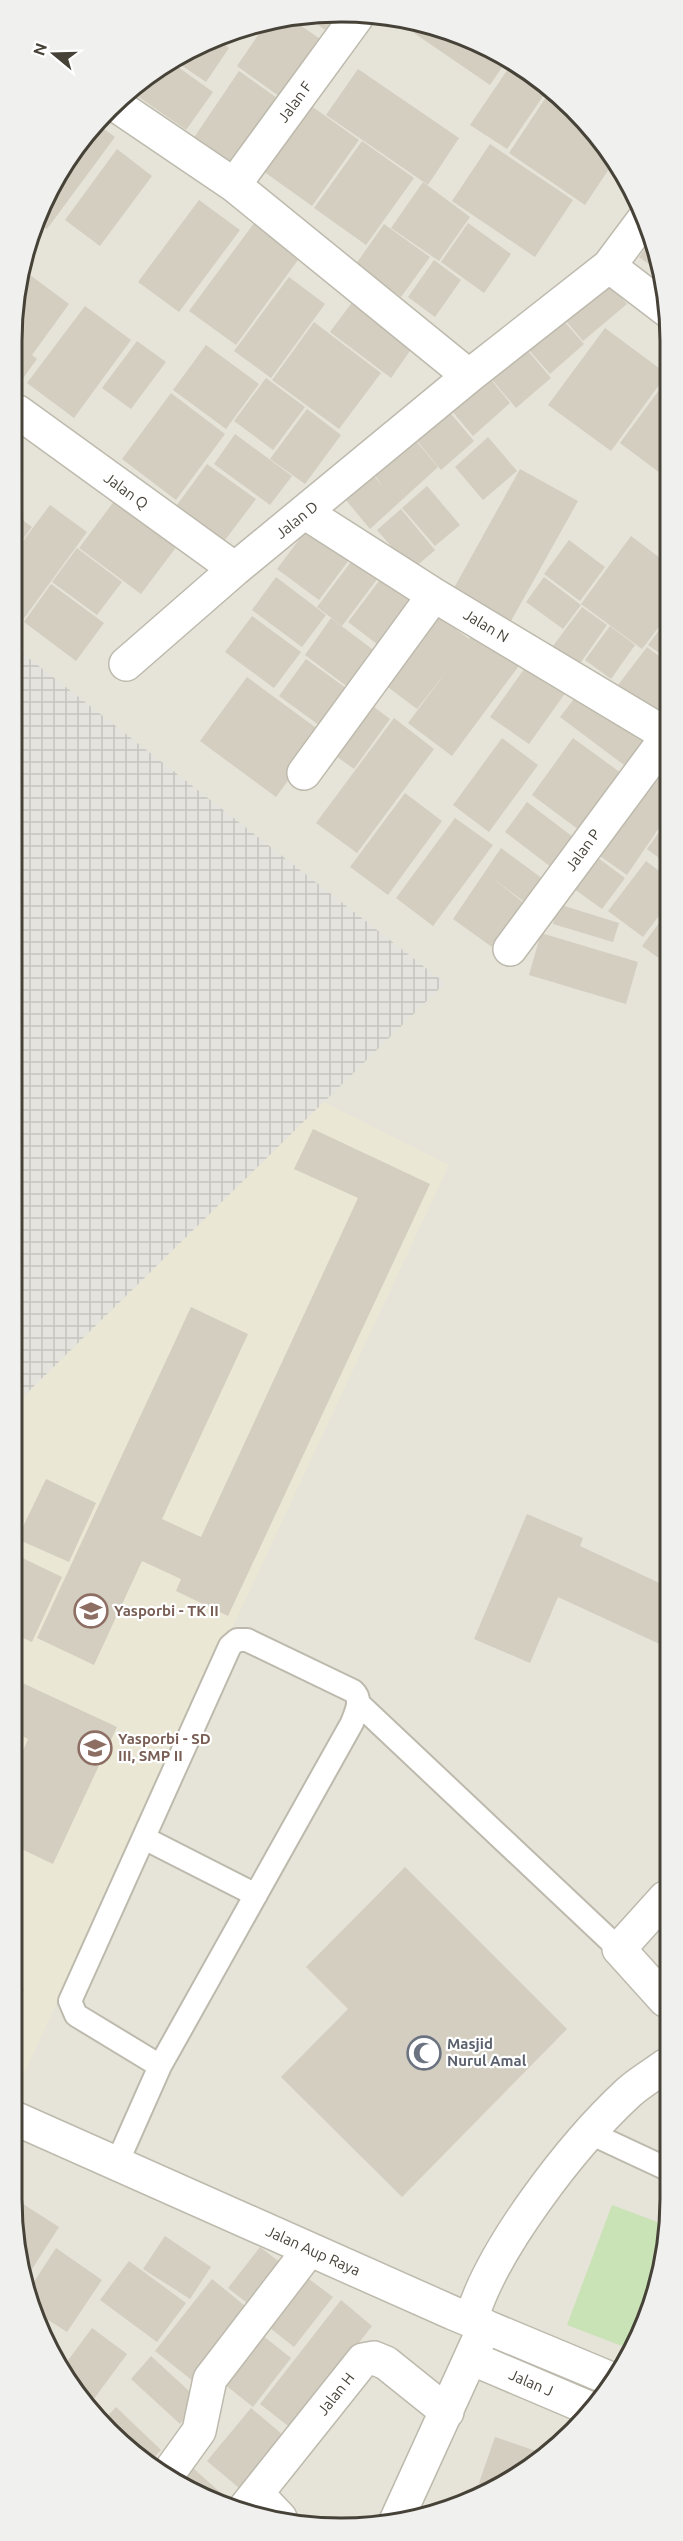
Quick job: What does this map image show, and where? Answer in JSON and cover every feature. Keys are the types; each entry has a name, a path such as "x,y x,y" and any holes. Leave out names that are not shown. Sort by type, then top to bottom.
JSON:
{"street":[{"name":"Jalan F","path":"234,185 353,23"},
{"path":"123,110 234,185 469,376"},
{"name":"Jalan D","path":"126,664 235,569 306,513 469,376 609,266 639,226"},
{"path":"609,266 658,304"},
{"name":"Jalan Q","path":"22,415 235,569"},
{"name":"Jalan N","path":"306,513 660,743"},
{"path":"304,773 434,595"},
{"name":"Jalan P","path":"510,949 660,751"},
{"path":"660,1904 619,1949 660,1994"},
{"path":"400,2513 471,2358 478,2323 478,2297 522,2221 580,2142 629,2092 660,2070"},
{"name":"Jalan Aup Raya","path":"22,2121 309,2250 607,2377"},
{"path":"171,2469 199,2431 210,2379 309,2250"},
{"name":"Jalan H","path":"251,2502 363,2360 374,2358 386,2362 447,2412"},
{"name":"Jalan J","path":"471,2358 584,2406"}],"lane":[{"path":"160,2066 76,2015 70,2001 230,1646 237,1641 247,1640 353,1691 358,1702 619,1949"},
{"path":"117,2163 160,2066 352,1723 358,1702"},
{"path":"144,1838 256,1895"},
{"path":"590,2133 660,2166"}],"shaded area":[{"path":"321,23 383,25 444,39 483,55 536,88 567,116 595,147 628,200 650,259 658,300 660,321 660,2220 658,2241 644,2302 618,2359 595,2394 567,2425 536,2453 483,2486 444,2502 383,2516 321,2518 259,2508 200,2486 147,2453 116,2425 88,2394 55,2341 33,2282 23,2220 22,342 25,300 39,239 65,182 88,147 116,116 147,88 200,55 259,33"},
{"path":"22,653 445,983 22,1398"},
{"name":"Yasporbi - SD III, SMP II","path":"324,1102 449,1165 22,2078 22,1398"}],"green space":[{"path":"612,2205 660,2223 650,2282 625,2347 567,2325"}],"building":[{"path":"316,23 330,23 325,30"},
{"path":"300,25 323,41 283,99 237,66 260,33"},
{"path":"410,30 444,39 503,66 490,85"},
{"path":"224,45 229,48 206,82 181,65"},
{"path":"178,67 213,92 186,130 138,96"},
{"path":"358,69 459,138 428,185 326,115"},
{"path":"508,69 544,95 507,149 470,125"},
{"path":"239,71 287,105 241,172 193,139"},
{"path":"546,97 581,131 610,168 585,205 509,153"},
{"path":"303,100 359,140 312,206 256,166"},
{"path":"104,129 115,137 47,229 44,227 65,182 88,147"},
{"path":"362,141 414,178 366,245 314,208"},
{"path":"490,144 573,200 535,257 452,201"},
{"path":"117,149 152,176 100,246 65,220"},
{"path":"423,182 470,217 439,261 391,228"},
{"path":"199,200 240,230 179,312 138,282"},
{"path":"260,215 306,249 236,345 189,311"},
{"path":"468,223 511,254 484,293 441,262"},
{"path":"384,224 430,257 401,297 356,264"},
{"path":"646,247 651,266 639,257"},
{"path":"434,260 461,280 435,317 408,297"},
{"path":"30,275 69,304 32,355 37,359 22,380 23,321"},
{"path":"289,277 325,304 271,378 234,351"},
{"path":"604,278 627,304 583,341 561,315"},
{"path":"359,293 419,338 391,378 330,332"},
{"path":"85,306 131,340 74,418 27,383"},
{"path":"556,312 584,344 550,374 521,341"},
{"path":"314,322 381,373 339,429 272,380"},
{"path":"605,328 660,369 660,384 611,451 548,405"},
{"path":"519,340 551,378 516,408 484,370"},
{"path":"137,341 166,362 131,409 102,388"},
{"path":"206,345 259,384 226,429 173,390"},
{"path":"484,371 510,403 473,436 446,404"},
{"path":"266,378 305,407 273,450 234,421"},
{"path":"660,389 660,473 620,443"},
{"path":"171,393 225,434 176,500 122,459"},
{"path":"446,408 474,441 441,470 413,436"},
{"path":"307,409 341,435 305,484 270,459"},
{"path":"235,434 292,476 270,505 214,464"},
{"path":"411,435 438,467 370,529 341,494 369,470 383,487 371,470"},
{"path":"488,437 517,471 483,500 455,467"},
{"path":"207,464 256,499 222,544 174,509"},
{"path":"520,469 578,501 511,621 454,588"},
{"path":"427,486 460,525 435,546 402,508"},
{"path":"115,500 177,546 141,594 79,548"},
{"path":"50,505 87,532 22,621 22,542"},
{"path":"401,509 435,550 412,570 377,530"},
{"path":"22,520 32,527 22,540"},
{"path":"310,525 352,556 319,600 277,569"},
{"path":"631,536 660,558 660,625 642,649 581,604"},
{"path":"569,540 605,567 580,601 544,574"},
{"path":"77,548 122,582 97,615 52,582"},
{"path":"359,551 384,570 342,626 317,607"},
{"path":"276,577 326,615 302,647 252,610"},
{"path":"382,577 411,598 377,644 348,622"},
{"path":"544,577 581,605 563,629 526,602"},
{"path":"51,584 104,623 76,661 24,622"},
{"path":"582,607 607,625 579,665 553,646"},
{"path":"427,608 469,639 476,630 521,663 452,756 408,723 446,672 417,709 376,678"},
{"path":"252,616 301,652 274,688 225,652"},
{"path":"331,618 380,655 353,691 305,655"},
{"path":"610,626 635,645 611,679 585,660"},
{"path":"660,629 660,653 648,645"},
{"path":"647,647 660,657 660,709 657,713 618,685"},
{"path":"532,658 571,685 529,744 490,717"},
{"path":"306,659 350,691 323,728 279,696"},
{"path":"247,677 323,733 276,797 200,741"},
{"path":"580,691 644,739 624,765 560,717"},
{"path":"362,698 390,719 354,769 325,748"},
{"path":"394,718 434,749 357,853 316,823"},
{"path":"502,738 538,765 489,832 453,805"},
{"path":"573,738 621,773 579,830 532,795"},
{"path":"652,765 660,771 660,826 627,875 594,852"},
{"path":"405,793 442,821 388,895 350,867"},
{"path":"527,802 573,837 551,867 505,832"},
{"path":"455,818 493,845 433,926 396,898"},
{"path":"660,831 660,859 647,849"},
{"path":"501,848 543,879 526,903 488,875 524,903 492,947 453,919"},
{"path":"586,849 625,878 602,909 563,881"},
{"path":"646,861 660,872 660,914 643,937 608,911"},
{"path":"558,904 619,923 613,942 553,924"},
{"path":"660,922 660,959 642,946"},
{"path":"541,933 638,962 626,1004 529,975"},
{"path":"313,1129 430,1184 228,1616 176,1591 181,1579 142,1561 94,1665 37,1638 191,1307 248,1334 162,1519 201,1537 358,1198 294,1169"},
{"path":"46,1479 96,1503 69,1562 22,1541 22,1529"},
{"path":"527,1514 583,1538 580,1546 660,1583 660,1644 558,1597 530,1663 474,1639"},
{"path":"22,1558 62,1577 32,1642 22,1638"},
{"path":"22,1683 117,1727 53,1864 22,1849 22,1753 28,1739 22,1736"},
{"name":"Masjid Nurul Amal","path":"405,1867 567,2029 402,2197 281,2077 348,2009 306,1967"},
{"path":"22,2203 59,2227 31,2271 25,2241"},
{"path":"165,2236 211,2267 190,2299 143,2269"},
{"path":"260,2247 290,2270 259,2312 228,2288"},
{"path":"56,2248 102,2280 67,2332 46,2318 33,2283"},
{"path":"129,2261 186,2303 157,2342 100,2300"},
{"path":"212,2279 250,2310 193,2381 155,2351"},
{"path":"309,2279 333,2297 294,2347 270,2328"},
{"path":"341,2300 372,2326 292,2429 260,2404"},
{"path":"92,2328 127,2354 93,2400 67,2362"},
{"path":"253,2328 291,2358 253,2407 214,2376"},
{"path":"151,2356 200,2401 180,2424 131,2379"},
{"path":"116,2407 161,2450 154,2458 108,2416"},
{"path":"251,2408 283,2435 239,2488 207,2461"},
{"path":"495,2437 538,2452 485,2485 479,2483"},
{"path":"192,2467 224,2496 200,2486 183,2477"}],"place":[{"name":"Yasporbi - TK II","path":"91,1611"},
{"name":"Yasporbi - SD III, SMP II","path":"95,1748"},
{"name":"Masjid Nurul Amal","path":"424,2053"}]}
